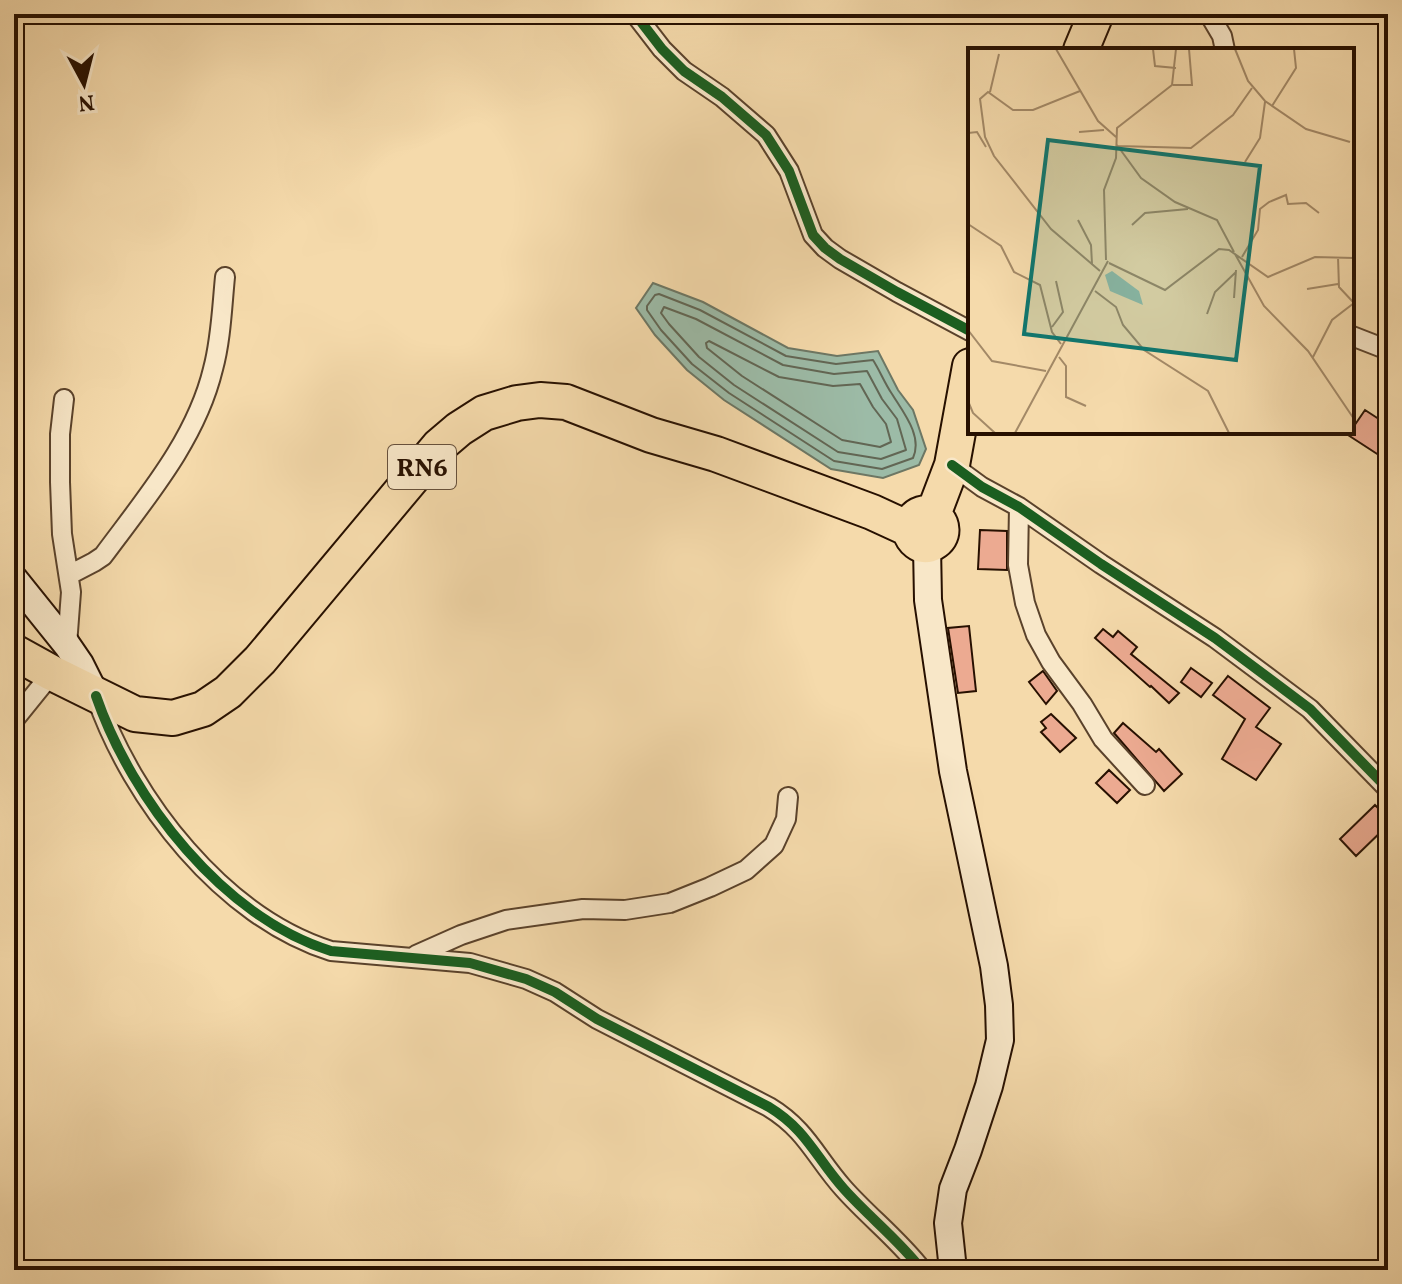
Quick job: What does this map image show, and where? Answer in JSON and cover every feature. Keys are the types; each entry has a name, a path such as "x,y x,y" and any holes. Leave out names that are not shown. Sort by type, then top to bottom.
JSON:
{"highway":[{"path":"1082,48 1096,14"},
{"path":"923,530 952,465 968,377"},
{"name":"RN6","path":"14,652 59,659 96,696 135,714 173,718 203,709 228,692 260,660 439,446 484,413 517,403 540,400 566,402 923,530"}],"main road":[{"path":"923,530 928,600 953,771 994,966 999,1005 1000,1040 989,1086 953,1189 948,1223 953,1270"},
{"path":"14,579 59,659"}],"street":[{"path":"635,14 684,71 722,97 766,135 789,171 813,235 825,248 968,330"},
{"path":"1209,14 1222,36 1225,48"},
{"path":"69,575 103,556 159,480 192,425 214,368 225,277"},
{"path":"1354,337 1388,350"},
{"path":"14,720 59,659 71,592 62,534 60,482 64,399"},
{"path":"952,465 1215,638 1310,709 1388,789"},
{"path":"1019,507 1018,565 1025,603 1036,635 1103,739 1145,785"},
{"path":"96,696 117,748 155,810 198,864 235,897 276,925 318,946 347,953 470,963 526,979 555,992 597,1019 713,1077 786,1117 844,1188 922,1270"},
{"path":"413,957 461,935 506,920 583,909 625,910 670,903 710,887 746,870 774,845 786,819 788,797"}],"water":[{"path":"653,283 703,302 788,348 837,356 878,351 898,390 913,410 926,449 919,465 883,478 831,469 724,400 687,370 655,335 636,308"}],"building":[{"path":"1365,410 1388,425 1388,461 1348,435 1354,434 1354,426"},
{"path":"980,530 1007,531 1007,570 978,569"},
{"path":"969,626 976,691 958,693 948,628"},
{"path":"1103,629 1113,637 1118,631 1137,647 1131,654 1179,693 1169,703 1150,687 1095,638"},
{"path":"1191,668 1212,683 1201,697 1181,682"},
{"path":"1043,671 1057,691 1046,704 1029,682"},
{"path":"1228,676 1270,708 1256,727 1281,744 1256,780 1222,759 1245,719 1213,695"},
{"path":"1051,714 1076,738 1060,752 1041,732 1046,728 1041,722"},
{"path":"1123,723 1156,752 1159,749 1182,774 1164,791 1114,733"},
{"path":"1109,770 1130,790 1117,803 1096,783"},
{"path":"1375,805 1388,818 1388,825 1356,856 1340,839"}],"cycle path":[{"path":"635,14 684,71 722,97 766,135 789,171 813,235 825,248 968,330"},
{"path":"952,465 1215,638 1310,709 1388,789"},
{"path":"96,696 133,775 158,813 186,850 219,883 254,911 291,935 331,951 470,963 526,979 769,1107 793,1125 834,1178 922,1270"}]}
